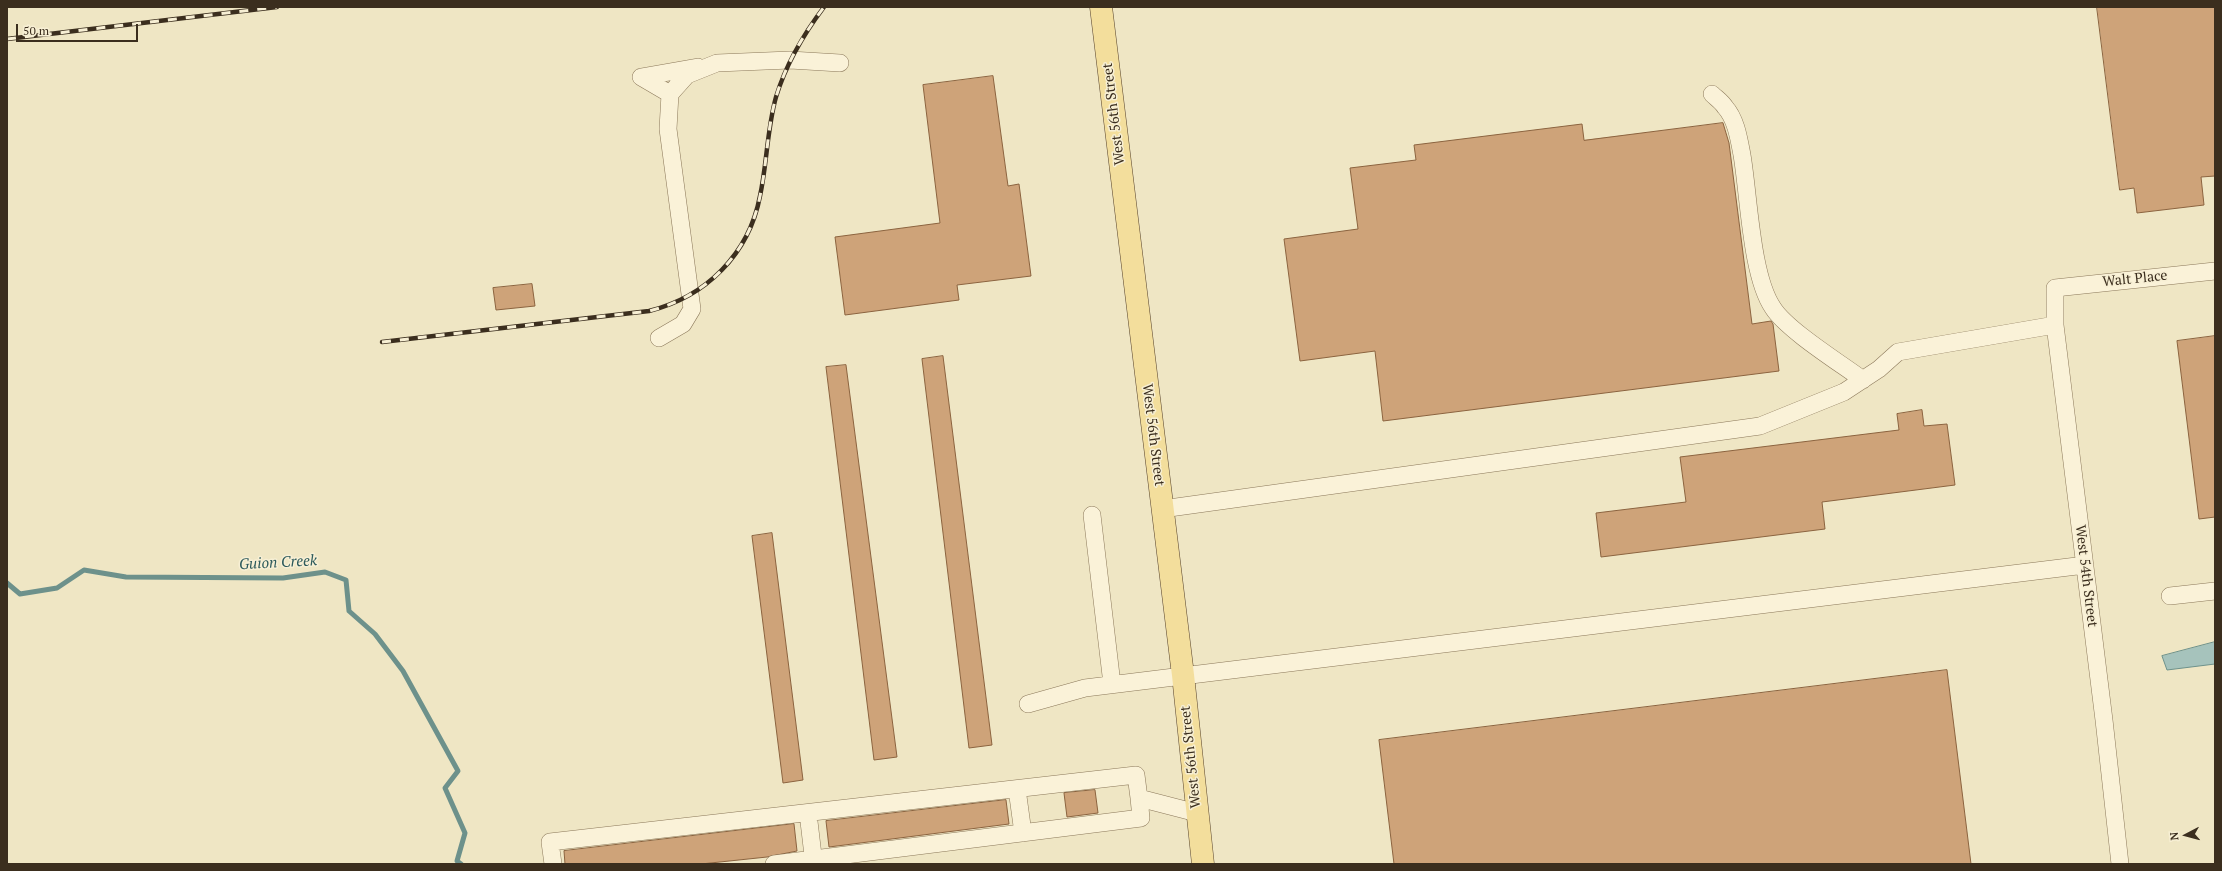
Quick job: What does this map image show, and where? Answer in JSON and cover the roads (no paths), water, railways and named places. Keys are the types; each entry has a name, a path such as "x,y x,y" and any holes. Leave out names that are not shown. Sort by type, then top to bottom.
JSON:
{"main road":[{"name":"West 56th Street","path":"1101,7 1182,675 1203,864"}],"street":[{"path":"670,94 640,77 717,63 784,60 840,63"},
{"path":"659,338 683,324 692,309 668,129 670,94 687,75 717,63"},
{"path":"1712,94 1726,107 1733,120 1740,143 1757,263 1763,291 1773,310 1791,326 1863,380"},
{"name":"Walt Place","path":"2055,288 2215,271"},
{"name":"West 54th Street","path":"2055,288 2055,325 2120,864"},
{"path":"1162,509 1760,426 1844,392 1879,369 1898,352 2055,325"},
{"path":"1092,515 1112,684"},
{"path":"1028,704 1085,688 1112,684 2085,565"},
{"path":"2170,596 2215,591"},
{"path":"553,864 550,842 1136,775 1141,818 814,862 774,864"},
{"path":"1017,789 1023,833"},
{"path":"1139,798 1197,813"},
{"path":"808,812 814,862"}],"water":[{"path":"2215,642 2215,664 2167,670 2162,656"}],"waterway":[{"name":"Guion Creek","path":"7,583 20,594 57,588 84,570 126,577 283,578 325,572 346,580 349,611 375,634 403,671 458,771 445,788 465,833 457,861 461,864"}],"railway":[{"path":"7,39 277,7"},
{"path":"382,342 649,311 670,304 689,295 706,284 722,270 735,254 746,236 754,217 760,196 773,109 780,85 796,50 824,7"}]}
